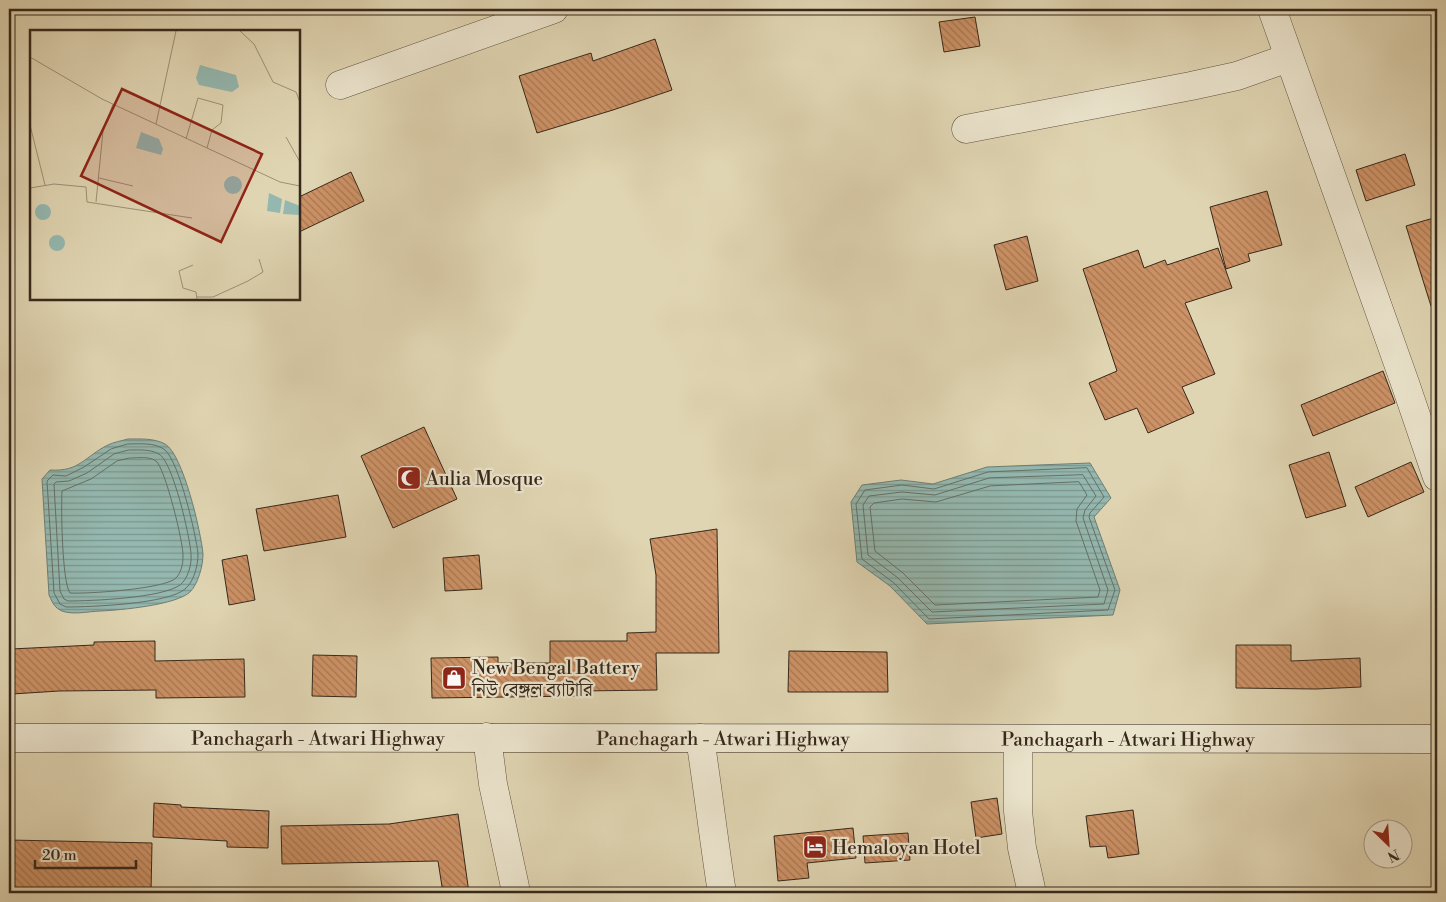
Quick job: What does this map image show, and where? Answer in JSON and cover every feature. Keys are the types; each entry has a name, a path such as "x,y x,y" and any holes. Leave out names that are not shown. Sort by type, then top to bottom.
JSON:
{"street":[{"path":"340,84 554,9"},
{"path":"1272,9 1437,477"},
{"path":"966,129 1237,76 1288,58"},
{"path":"488,737 493,784 515,893"},
{"name":"Panchagarh - Atwari Highway","path":"9,738 1437,739"},
{"path":"700,738 722,893"},
{"path":"1018,739 1018,811 1022,848 1032,893"}],"water":[{"path":"128,439 161,442 172,451 178,462 190,494 202,543 203,559 198,580 193,589 183,597 161,603 134,608 78,613 61,611 54,605 49,595 42,479 50,470 60,470 75,466 100,449 115,442"},
{"path":"1090,463 1111,498 1094,517 1120,590 1113,615 927,624 890,586 857,562 851,502 862,485 901,480 933,484 987,467"}],"building":[{"path":"975,17 980,46 944,52 939,22"},
{"path":"655,39 672,90 537,133 519,76 591,53 593,61"},
{"path":"1405,154 1415,185 1366,201 1356,170"},
{"path":"351,172 364,201 300,232 300,197"},
{"path":"1267,191 1282,245 1248,254 1250,261 1226,269 1210,207"},
{"path":"1437,217 1437,305 1431,306 1406,226"},
{"path":"1027,236 1038,281 1006,290 994,245"},
{"path":"1218,248 1232,288 1185,303 1215,374 1182,387 1194,413 1148,433 1137,408 1105,420 1089,383 1117,371 1083,269 1138,250 1144,268 1165,260 1167,265"},
{"path":"1383,371 1395,403 1313,436 1301,405"},
{"name":"Aulia Mosque","path":"424,427 457,499 393,528 361,456"},
{"path":"1329,452 1346,506 1306,518 1289,465"},
{"path":"1411,462 1424,492 1368,517 1355,487"},
{"path":"338,495 346,537 264,551 256,509"},
{"path":"717,529 719,653 656,653 657,690 581,691 581,696 432,698 431,658 498,657 498,663 550,663 550,641 627,641 627,633 656,632 656,575 650,539"},
{"path":"247,555 255,600 229,605 222,560"},
{"path":"479,555 482,589 445,591 443,558"},
{"path":"155,641 155,661 244,659 245,697 156,698 156,690 59,691 12,694 11,649 94,645 94,642"},
{"path":"1236,645 1291,645 1291,661 1360,658 1361,687 1316,689 1236,688"},
{"path":"789,651 887,652 888,692 788,692"},
{"path":"313,655 357,656 356,697 312,696"},
{"path":"997,798 1002,834 976,838 971,802"},
{"path":"154,803 181,805 181,807 269,811 268,848 227,847 227,841 153,837"},
{"path":"1133,810 1139,854 1108,858 1106,846 1090,847 1086,816"},
{"path":"458,814 469,893 443,893 438,861 282,864 281,826 389,824"},
{"name":"Hemaloyan Hotel","path":"853,828 856,858 807,863 809,878 778,881 774,836"},
{"path":"908,833 910,860 865,863 863,836"},
{"path":"9,840 152,843 151,893 9,893"}],"place":[{"name":"Aulia Mosque","path":"409,478"},
{"name":"New Bengal Battery নিউ বেঙ্গল ব্যাটারি","path":"454,678"},
{"name":"Hemaloyan Hotel","path":"815,847"}]}
